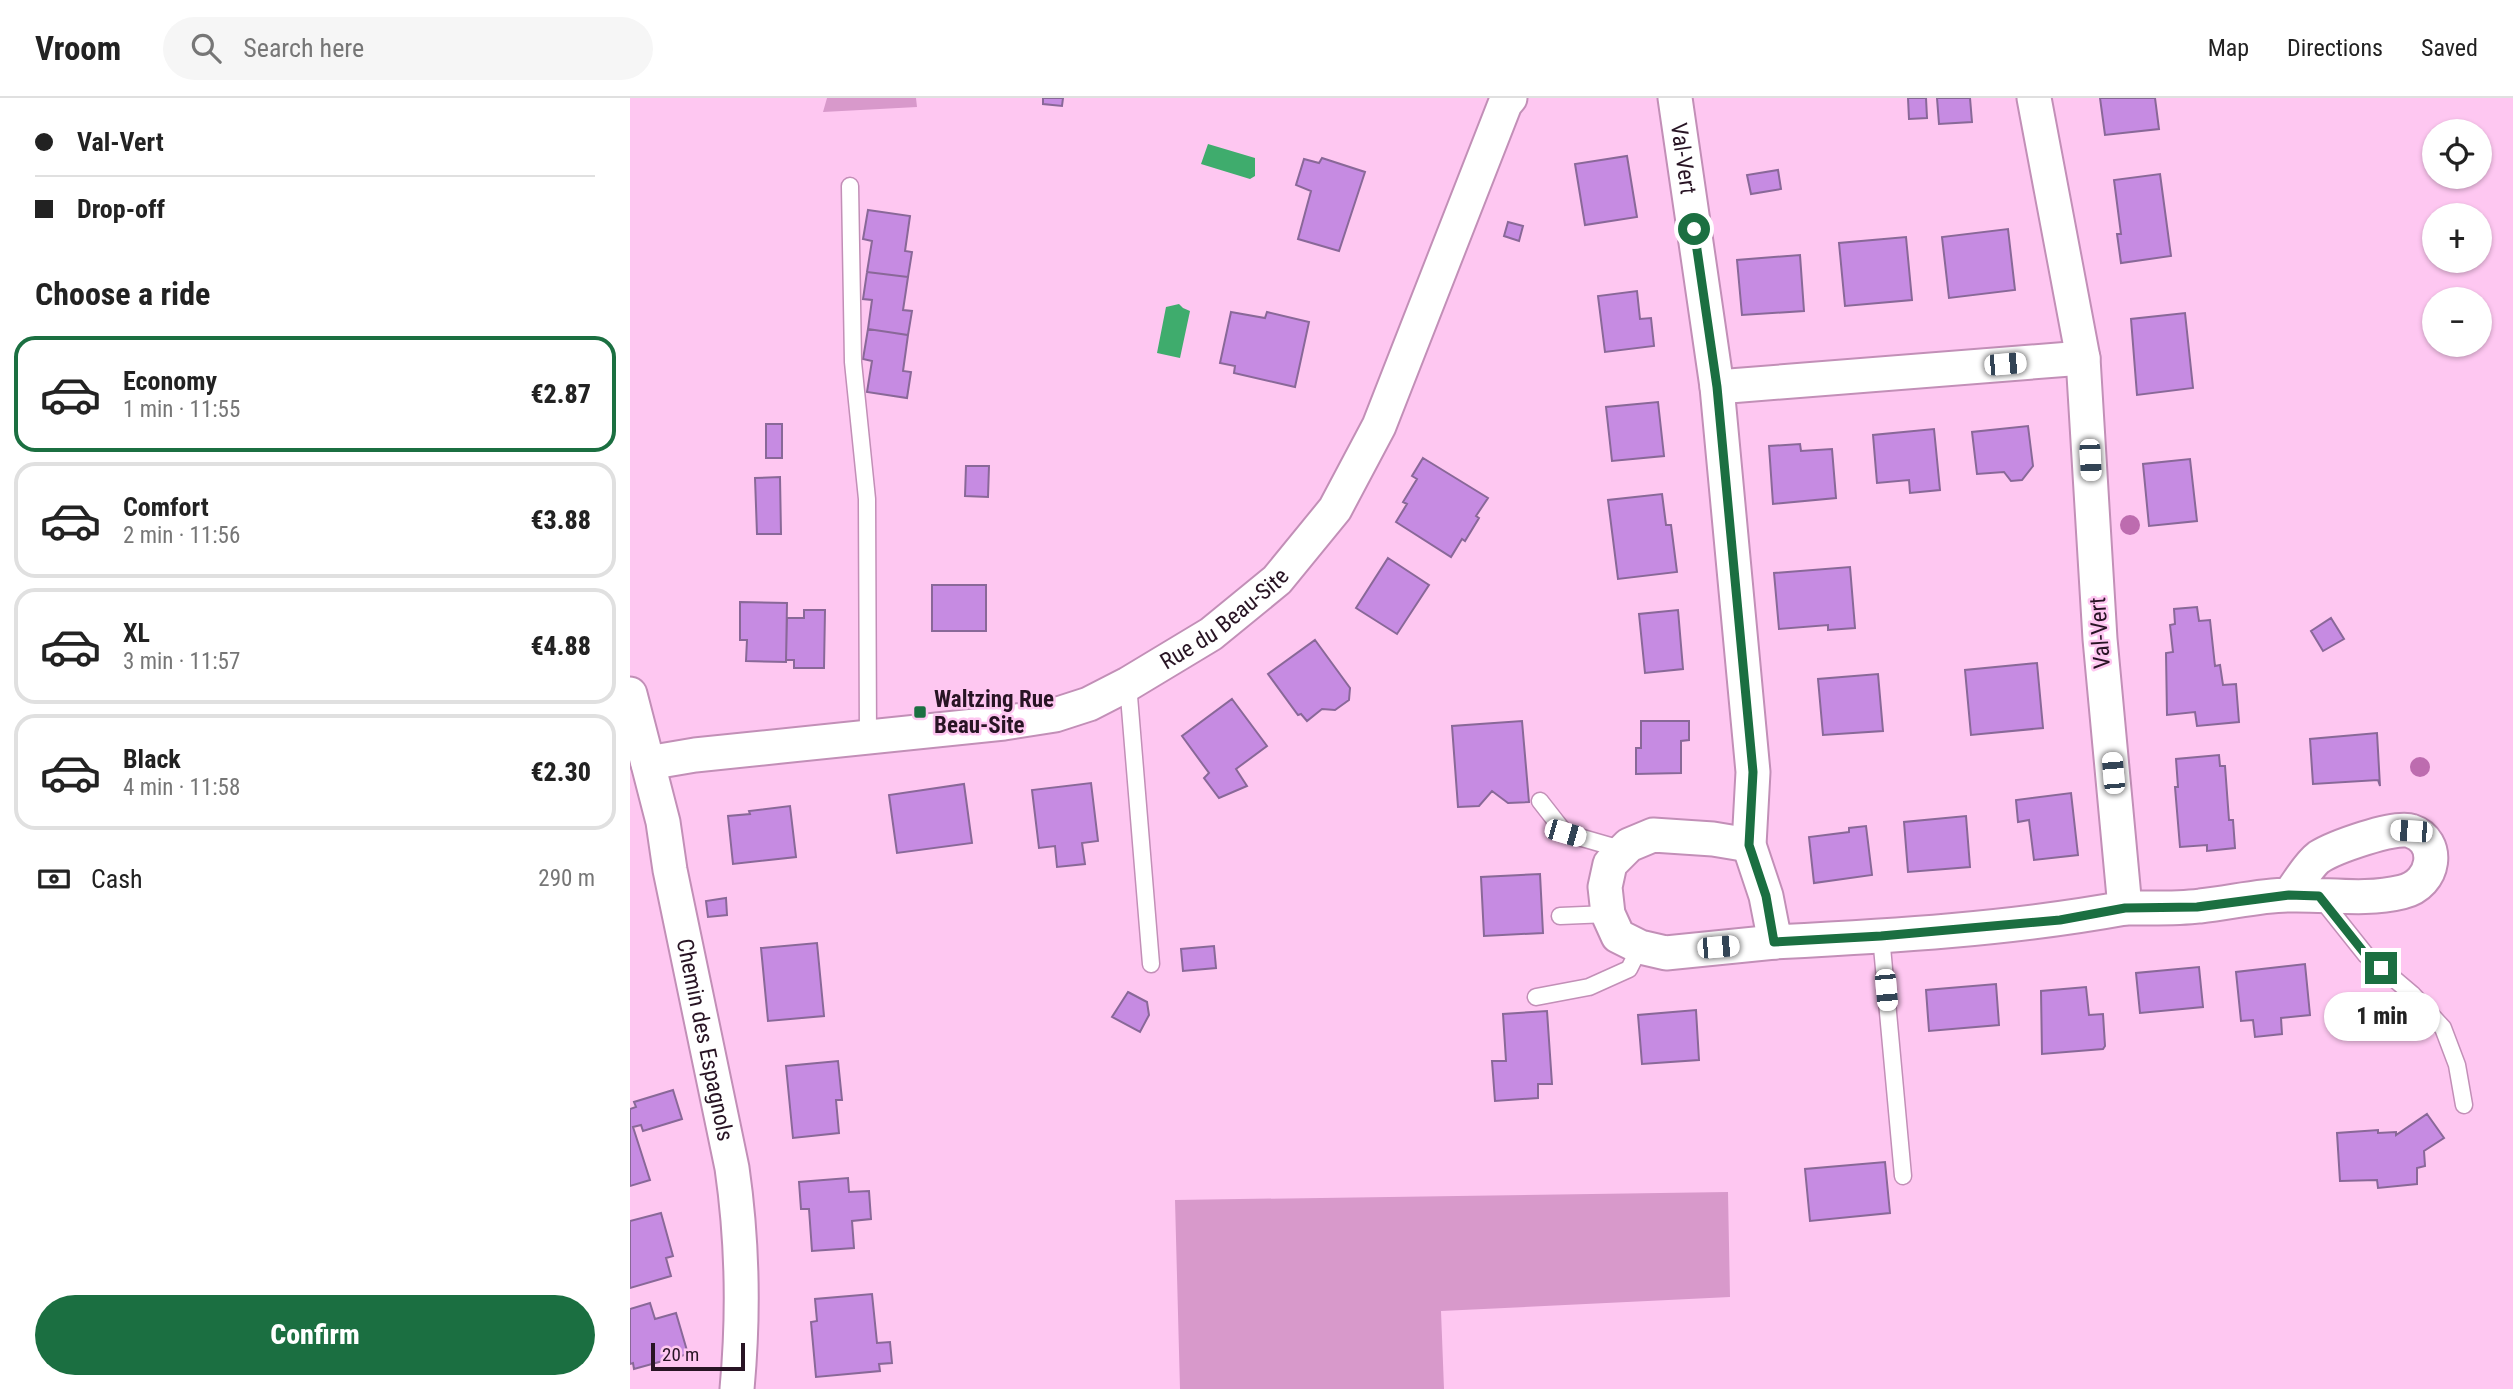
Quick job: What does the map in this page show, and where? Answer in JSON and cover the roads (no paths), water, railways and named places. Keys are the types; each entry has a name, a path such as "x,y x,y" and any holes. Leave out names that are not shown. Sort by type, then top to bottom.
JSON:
{"street":[{"name":"Rue du Beau-Site","path":"648,763 695,755 1055,715 1089,704 1128,684 1211,635 1277,580 1335,509 1380,426 1500,117 1510,98"},
{"name":"Val-Vert","path":"1675,98 1717,387 1753,772 1749,845 1766,896 1774,942"},
{"name":"Val-Vert","path":"2034,98 2083,358 2100,639 2125,908"},
{"path":"1717,387 2083,358"},
{"name":"Chemin des Espagnols","path":"630,694 663,822 670,870 732,1168 739,1218 743,1281 743,1329 737,1389"},
{"path":"1749,845 1713,839 1653,835 1629,845 1610,864 1605,887 1608,914 1618,936 1640,947 1666,953 2060,920 2125,908 2197,907 2304,896"}],"lane":[{"path":"850,187 853,362 867,499 868,737"},
{"path":"1128,684 1151,964"},
{"path":"1540,801 1565,833 1624,850"},
{"path":"2304,896 2412,994 2443,1028 2457,1065 2464,1105"},
{"path":"1560,916 1608,914"},
{"path":"1881,936 1902,1176"},
{"path":"1536,997 1589,987 1629,969 1640,947"}],"place":[{"name":"Waltzing Rue Beau-Site","path":"920,712"}]}
